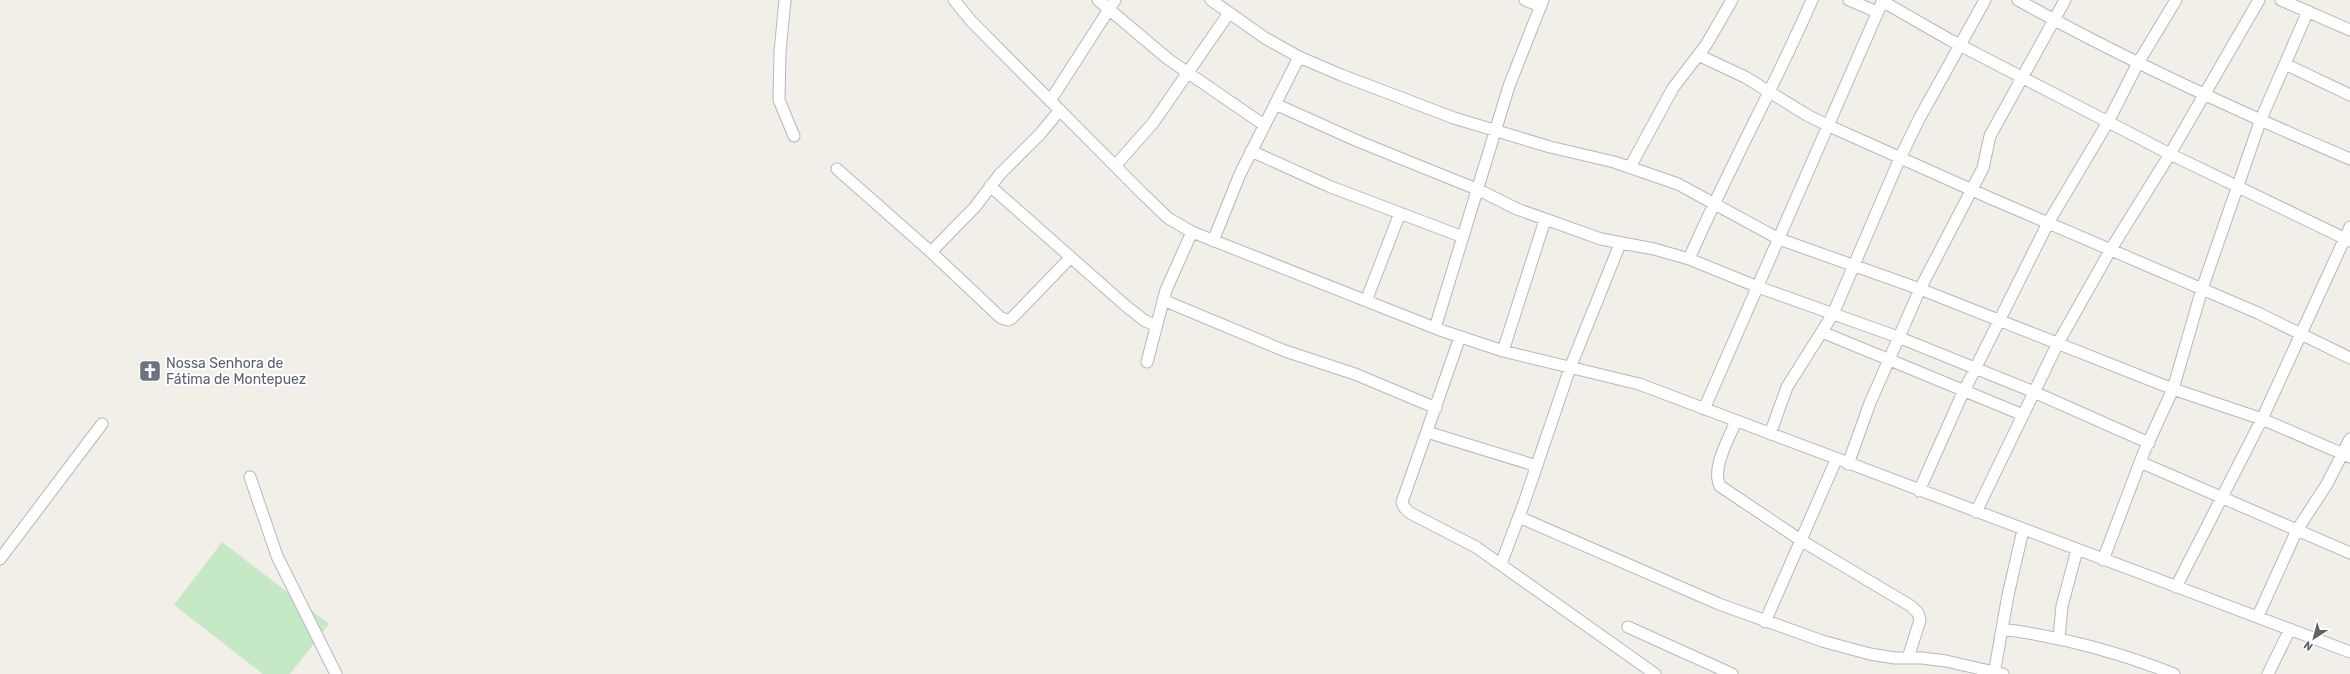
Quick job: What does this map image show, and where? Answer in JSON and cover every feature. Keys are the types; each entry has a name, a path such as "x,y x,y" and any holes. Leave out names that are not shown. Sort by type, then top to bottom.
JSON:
{"street":[{"path":"785,0 780,52 779,100 794,136"},
{"path":"954,0 972,22 1168,218 1192,232 1460,337 1504,351 1639,384 1918,491 2258,616 2290,630 2350,652"},
{"path":"1098,0 1112,5 1189,74 1264,125"},
{"path":"1211,0 1266,38 1299,57 1398,98 1495,131 1630,167 1678,184 1714,202 1739,219 1779,239 1999,319 2173,389 2262,419 2347,455"},
{"path":"1435,328 1479,190 1509,86 1541,3 1525,0"},
{"path":"1630,167 1673,88 1698,55 1732,0"},
{"path":"1689,260 1714,202 1770,91 1812,0"},
{"path":"1849,0 1877,12"},
{"path":"1704,409 1882,0 1959,45 2170,154 2347,239"},
{"path":"1770,434 1787,386 1833,314 1900,158 1959,45 1985,0"},
{"path":"2018,0 2138,63 2350,159"},
{"path":"1848,464 1898,337 1920,289 1983,168 1990,136 2065,0"},
{"path":"1918,491 1975,368 2048,223 2108,122 2138,63 2176,0"},
{"path":"1976,512 2058,343 2111,249 2170,154 2259,0"},
{"path":"2281,0 2350,30"},
{"path":"1050,101 1112,5"},
{"path":"2103,560 2140,462 2173,389 2202,289 2261,119 2308,11"},
{"path":"1115,166 1153,123 1189,74 1229,13"},
{"path":"1698,55 1770,91 1807,116 1971,190 2202,289 2302,334 2350,358"},
{"path":"1213,241 1251,151 1299,57"},
{"path":"2285,64 2350,95"},
{"path":"1275,104 1360,142 1479,190 1501,202 1545,220 1620,244 1654,249 1689,260 1758,287 1898,337 2034,392 2148,443"},
{"path":"931,252 975,208 990,186 1060,110"},
{"path":"1251,151 1400,214 1463,237"},
{"path":"837,169 931,252 1001,318 1008,320 1012,318 1070,258"},
{"path":"990,186 1126,306 1145,321 1156,325"},
{"path":"1366,301 1400,214"},
{"path":"1504,351 1545,220"},
{"path":"2176,587 2262,419 2347,239 2350,226"},
{"path":"1147,362 1163,300 1176,265 1192,232"},
{"path":"1501,564 1537,466 1570,368 1620,244"},
{"path":"1163,300 1285,351 1355,374 1436,408"},
{"path":"1822,332 1965,389 2023,415"},
{"path":"1460,337 1402,502 1404,507 1410,513 1476,547 1655,674"},
{"path":"1736,421 1718,468 1717,480 1720,486 1802,541 1911,606 1918,613 1920,620 1908,658"},
{"path":"0,559 102,424"},
{"path":"1427,432 1537,466"},
{"path":"2258,616 2297,530 2347,455 2350,439"},
{"path":"1765,622 1802,541 1836,460"},
{"path":"2140,462 2350,553"},
{"path":"250,477 277,556 336,674"},
{"path":"1519,517 1718,604 1822,642 1870,654 1946,661 1997,674 2002,629 2023,530"},
{"path":"2059,638 2062,606 2078,550"},
{"path":"1628,627 1732,674"},
{"path":"2002,629 2059,638 2140,661 2174,674"},
{"path":"2268,674 2290,630"}],"green space":[{"path":"222,542 329,624 290,674 263,674 174,605"}],"place":[{"name":"Nossa Senhora de Fátima de Montepuez","path":"150,371"}]}
